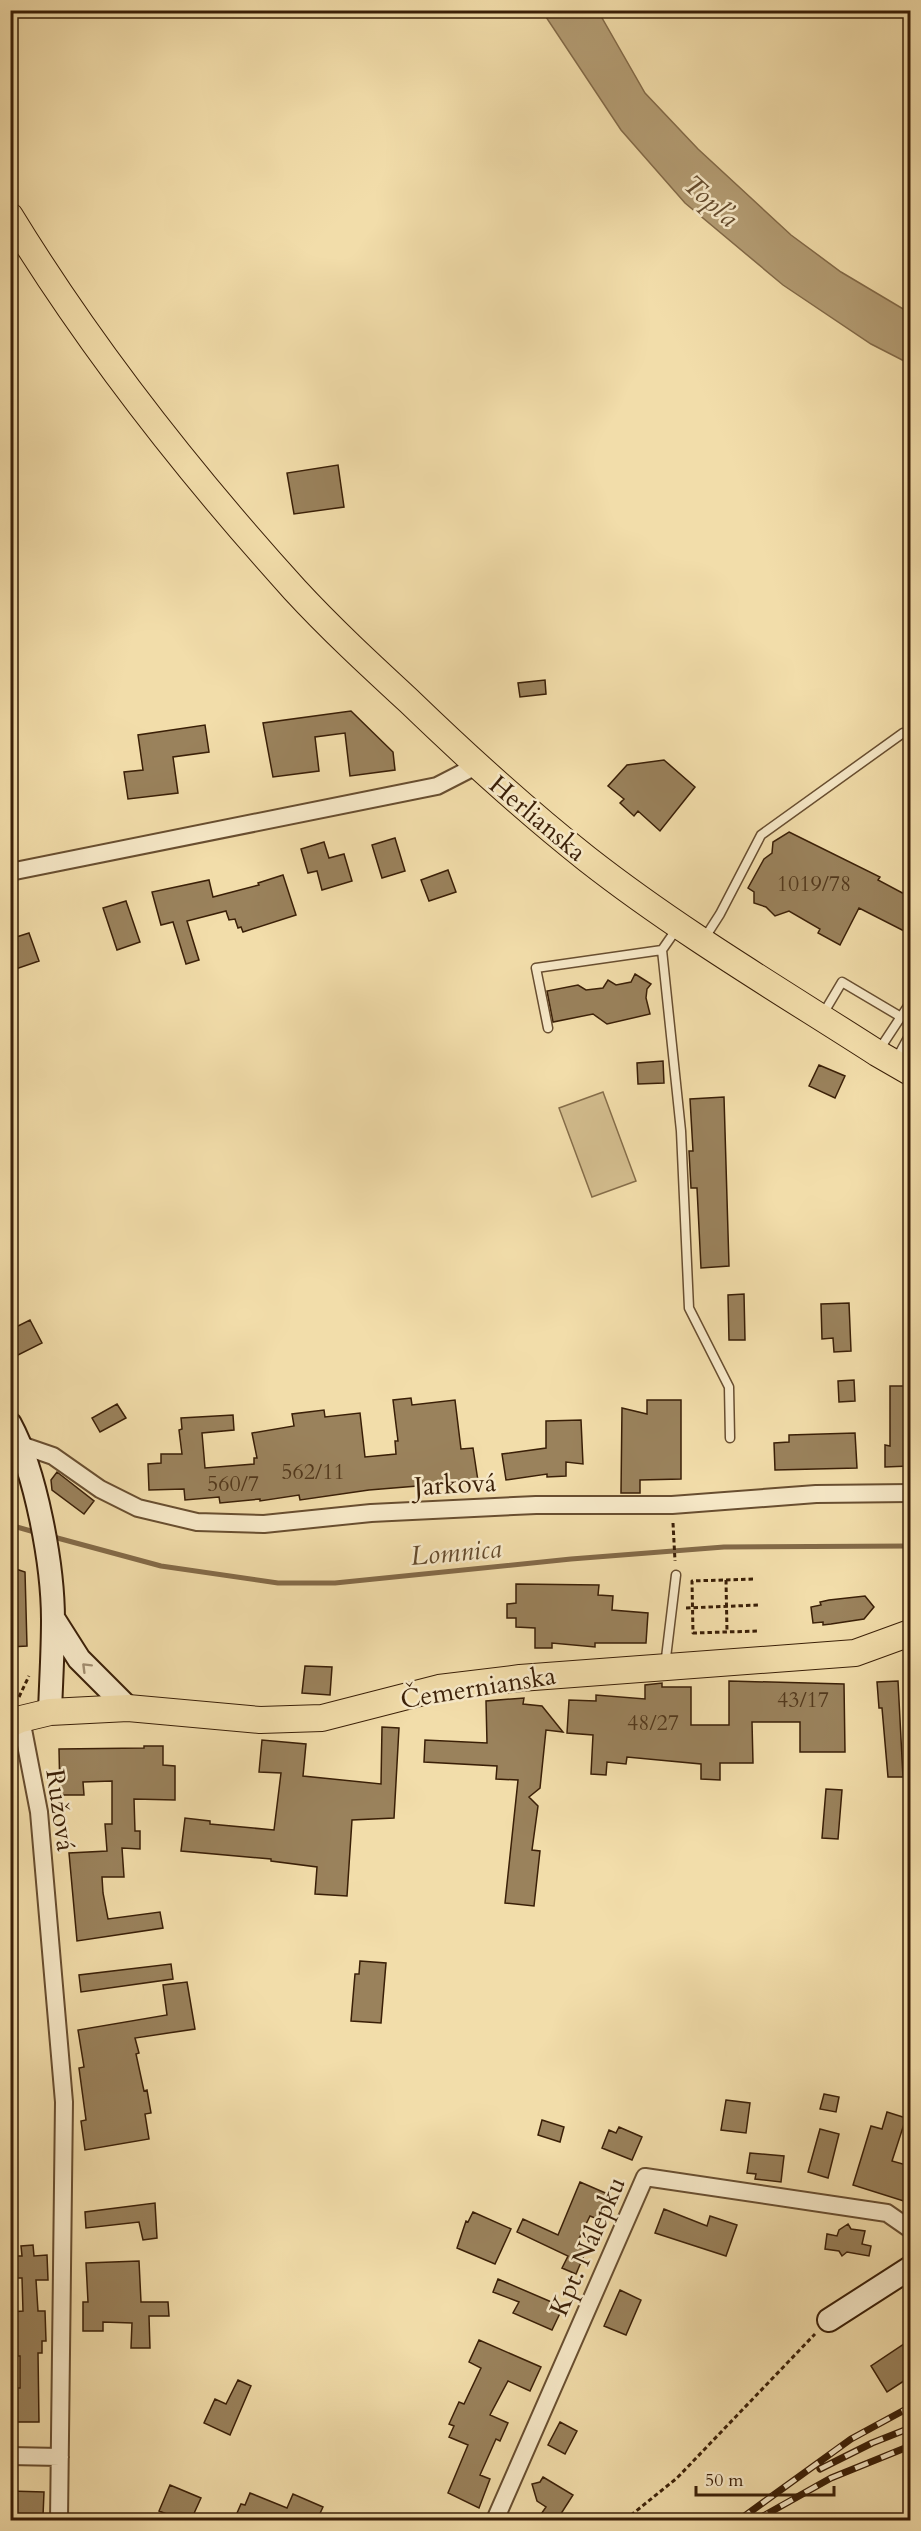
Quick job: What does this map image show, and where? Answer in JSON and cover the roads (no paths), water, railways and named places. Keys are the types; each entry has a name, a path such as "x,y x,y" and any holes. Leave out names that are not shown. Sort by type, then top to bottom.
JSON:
{"main road":[{"path":"10,216 76,317 141,406 248,537 297,592 351,647 476,766"},
{"name":"Herlianska","path":"476,766 586,858 678,926 894,1062"},
{"path":"10,1424 21,1444 36,1497 48,1564 53,1618 50,1712"},
{"path":"53,1618 79,1659 128,1708"},
{"name":"Čemernianska","path":"14,1716 128,1708 260,1720 322,1718 439,1688 520,1678 855,1653 910,1633"},
{"path":"829,2320 910,2268"}],"street":[{"name":"Herlianska","path":"10,872 436,786 476,766"},
{"name":"Jarková","path":"21,1444 53,1456 100,1489 138,1508 198,1522 264,1524 371,1513 536,1505 672,1504 816,1494 910,1493"},
{"name":"Ružová","path":"14,1716 39,1812 64,2102 59,2520"},
{"name":"Kpt. Nálepku","path":"495,2520 645,2177 887,2212 910,2229"},
{"path":"10,2456 60,2457"}],"lane":[{"path":"702,942 720,914 761,835 903,733"},
{"path":"678,926 662,950 681,1131 689,1308 729,1387 730,1438"},
{"path":"548,1028 536,968 662,950"},
{"path":"821,1017 842,982 901,1017"},
{"path":"894,1062 901,1017 910,1003"},
{"path":"894,1062 910,1034"},
{"path":"665,1666 676,1575"}],"water":[{"name":"Topľa","path":"542,11 598,11 645,93 698,149 791,235 841,272 910,313 910,364 871,344 783,285 685,203 621,130"}],"waterway":[{"name":"Lomnica","path":"10,1525 38,1533"},
{"name":"Lomnica","path":"50,1536 161,1566 278,1583 335,1583 571,1559 724,1547 910,1546"}],"railway":[{"path":"739,2520 851,2439 910,2407"},
{"path":"820,2469 872,2443 910,2428"},
{"path":"756,2520 831,2478 910,2446"}]}
